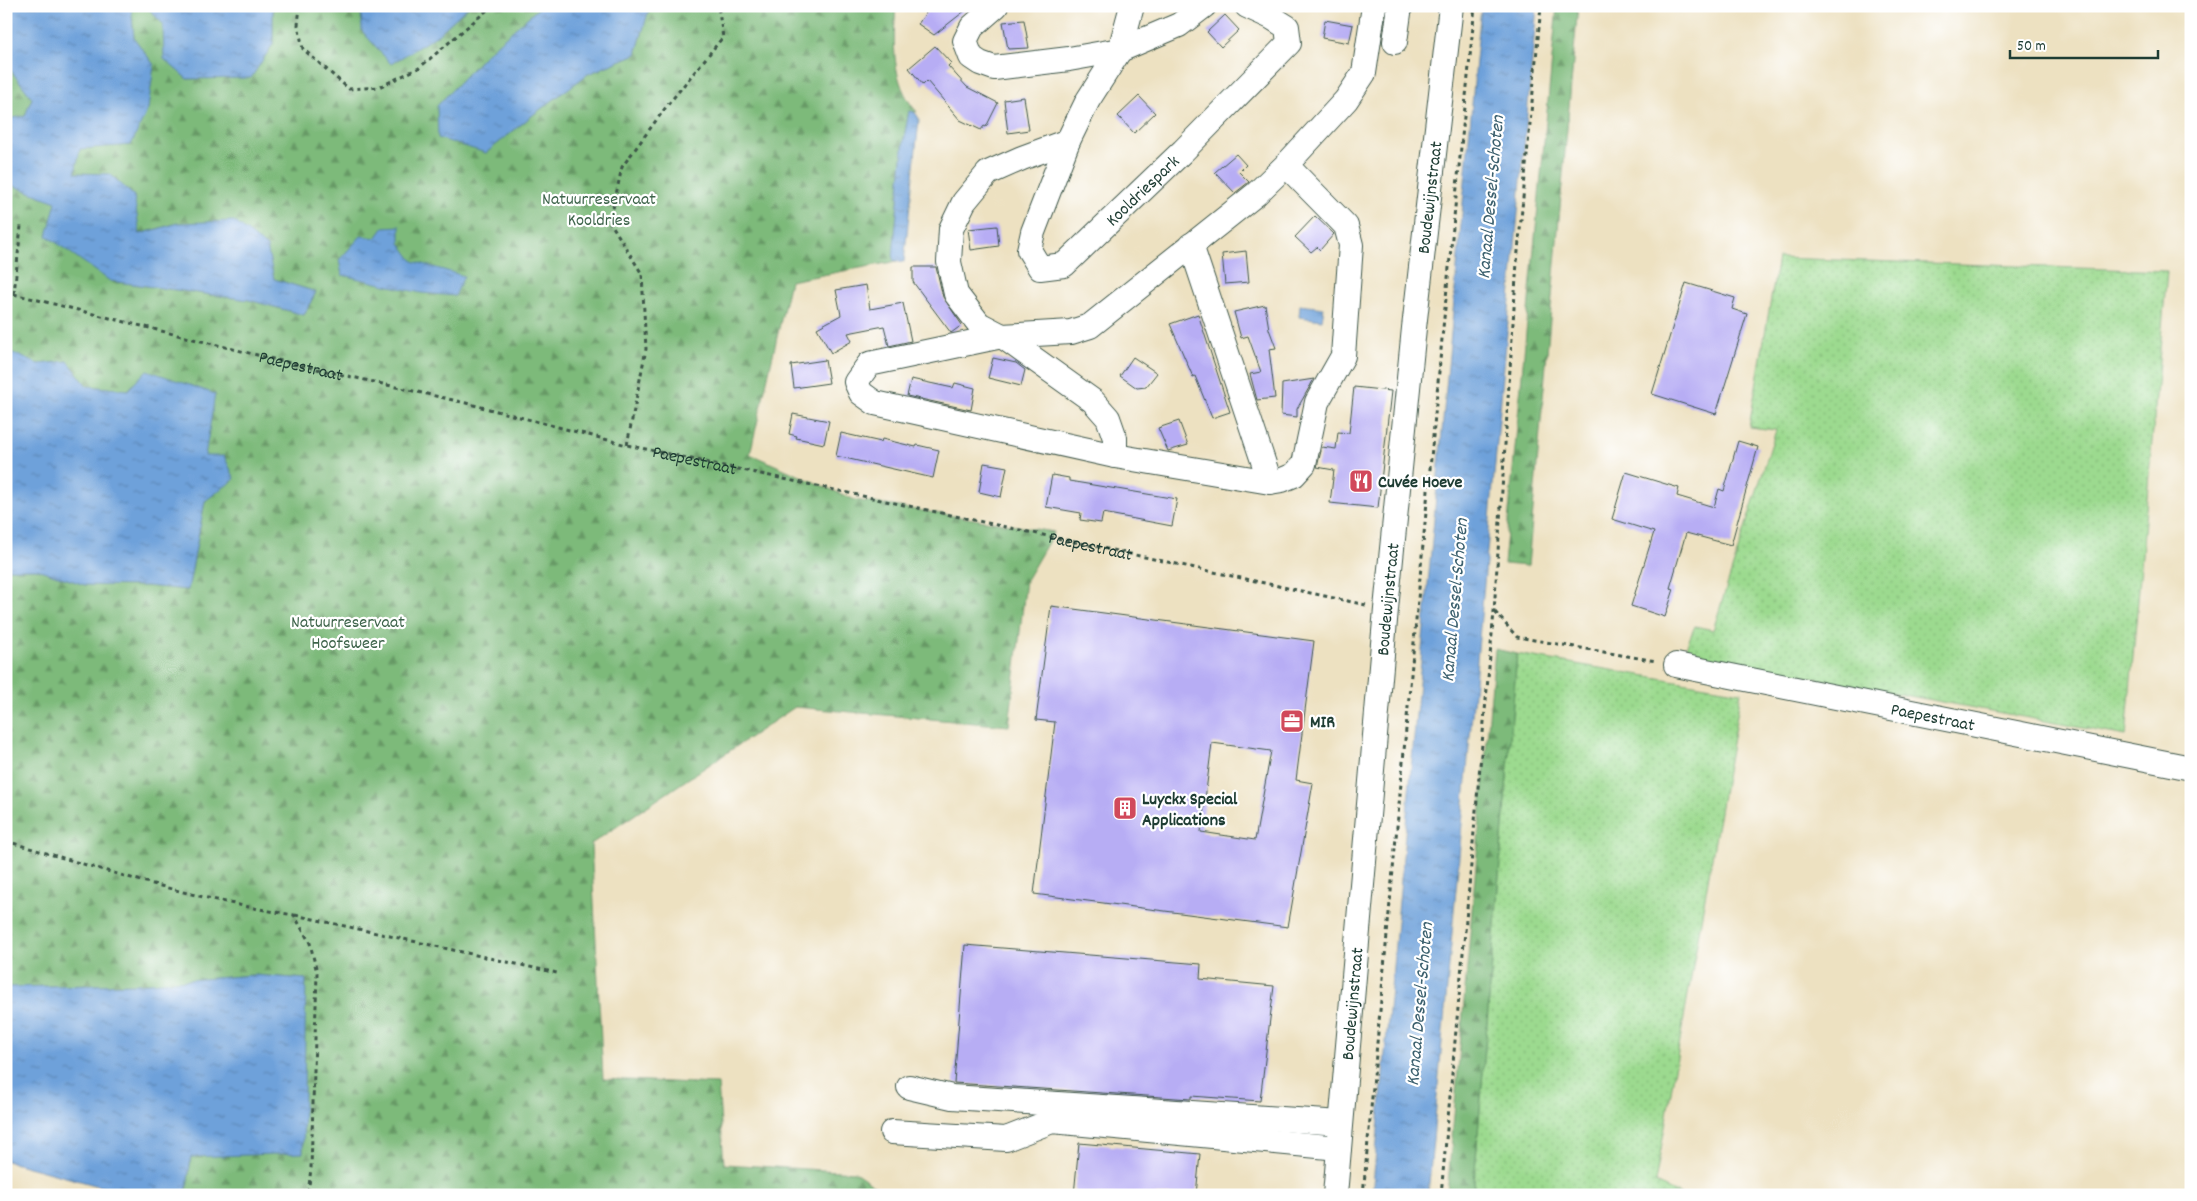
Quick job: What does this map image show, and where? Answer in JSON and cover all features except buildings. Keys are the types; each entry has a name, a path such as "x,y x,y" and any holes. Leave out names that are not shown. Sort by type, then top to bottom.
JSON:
{"street":[{"path":"996,6 972,27 965,41 971,57 980,63 994,68 1069,59 1120,50 1179,26 1204,6"},
{"name":"Kooldriespark","path":"1132,6 1120,50 1088,100 1068,141 1033,232 1029,250 1040,268 1064,265 1183,151 1290,43 1287,27 1272,17 1247,6"},
{"path":"1286,166 1346,226 1351,245 1343,356 1317,402 1304,464 1294,475 1270,482 1116,456 876,403 861,393 856,382 869,364 1002,336 1072,332 1090,326 1256,194 1286,166 1346,100 1364,73 1374,6"},
{"path":"1395,42 1400,6"},
{"name":"Boudewijnstraat","path":"1335,1195 1386,610 1446,9"},
{"path":"1068,141 988,173 964,202 951,229 949,262 956,294 979,324 1002,336 1093,401 1108,418 1115,438 1116,456"},
{"path":"1191,245 1270,482"},
{"name":"Paepestraat","path":"1676,665 2191,768"},
{"path":"909,1087 952,1097 1341,1123"},
{"path":"892,1132 1006,1139 1052,1121 1339,1148"}],"path":[{"path":"300,6 298,25 303,49 350,89 380,87 419,68 492,6"},
{"path":"627,445 646,349 642,274 610,222 622,166 666,107 724,37 718,6"},
{"path":"1362,1195 1475,6"},
{"path":"1441,1195 1494,612 1517,262 1542,6"},
{"path":"14,294 21,226"},
{"name":"Paepestraat","path":"6,292 273,358 466,403 627,445 1386,610"},
{"path":"1494,612 1517,637 1676,665"},
{"path":"6,841 179,891 252,909 294,915 557,973"},
{"path":"294,915 310,944 317,973 311,1168 308,1195"}],"green space":[{"path":"131,6 146,6 163,24 165,59 187,79 251,77 273,44 273,6 380,6 361,11 436,36 469,6 541,6 488,52 437,106 486,153 588,74 636,54 650,6 896,6 894,48 898,75 902,88 917,112 909,111 904,138 894,245 898,261 790,281 750,454 855,500 1054,532 1026,580 1009,726 795,707 591,844 603,1079 718,1084 724,1164 855,1172 888,1195 186,1195 191,1157 306,979 254,975 137,984 7,987 6,989 6,569 37,569 85,585 147,586 188,590 205,501 205,456 128,390 87,386 68,361 38,364 6,350 6,183 56,202 110,281 249,300 304,315 316,292 274,279 267,247 178,223 139,234 134,196 110,174 74,173 80,149 154,65 134,38"},
{"path":"1557,6 1578,6 1528,566 1504,564"},
{"path":"6,64 32,98 25,117 6,119"},
{"path":"1778,258 2167,271 2126,736 1683,654 1695,626 1713,630 1776,430 1749,427"},
{"path":"1495,649 1517,654 1473,1195 1447,1195"},
{"path":"1517,654 1741,692 1655,1183 1681,1195 1473,1195"}],"water":[{"path":"6,6 131,6 134,38 154,65 148,109 131,145 80,149 75,173 110,174 134,196 140,234 178,223 234,221 267,247 274,279 316,292 304,315 249,300 110,281 47,236 56,202 6,183 6,119 25,116 32,98 6,64"},
{"path":"146,6 273,6 273,44 251,78 187,79 164,59 163,24"},
{"path":"380,6 469,6 436,36 391,64 362,31 361,11"},
{"path":"541,6 650,6 636,54 588,74 486,153 438,138 437,106 488,52"},
{"name":"Kanaal Dessel-Schoten","path":"1481,6 1537,6 1428,1195 1372,1195"},
{"path":"909,111 916,114 919,120 904,262 893,260 904,138"},
{"path":"400,226 400,243 413,261 464,276 455,296 421,293 342,275 339,260 361,236 376,238 384,227"},
{"path":"1300,305 1324,308 1322,320 1299,317"},
{"path":"6,350 38,364 68,361 87,386 128,390 147,370 215,394 205,456 224,456 235,479 205,501 188,590 147,586 85,585 37,569 6,569"},
{"path":"254,975 306,979 303,1153 191,1157 186,1195 132,1195 6,1161 7,987 137,984"}],"place":[{"name":"Cuvée Hoeve","path":"1361,481"},
{"name":"MIR","path":"1292,721"},
{"name":"Luyckx Special Applications","path":"1125,808"}],"park label":[{"name":"Natuurreservaat Kooldries","path":"599,208"},
{"name":"Natuurreservaat Hoofsweer","path":"348,631"}]}
